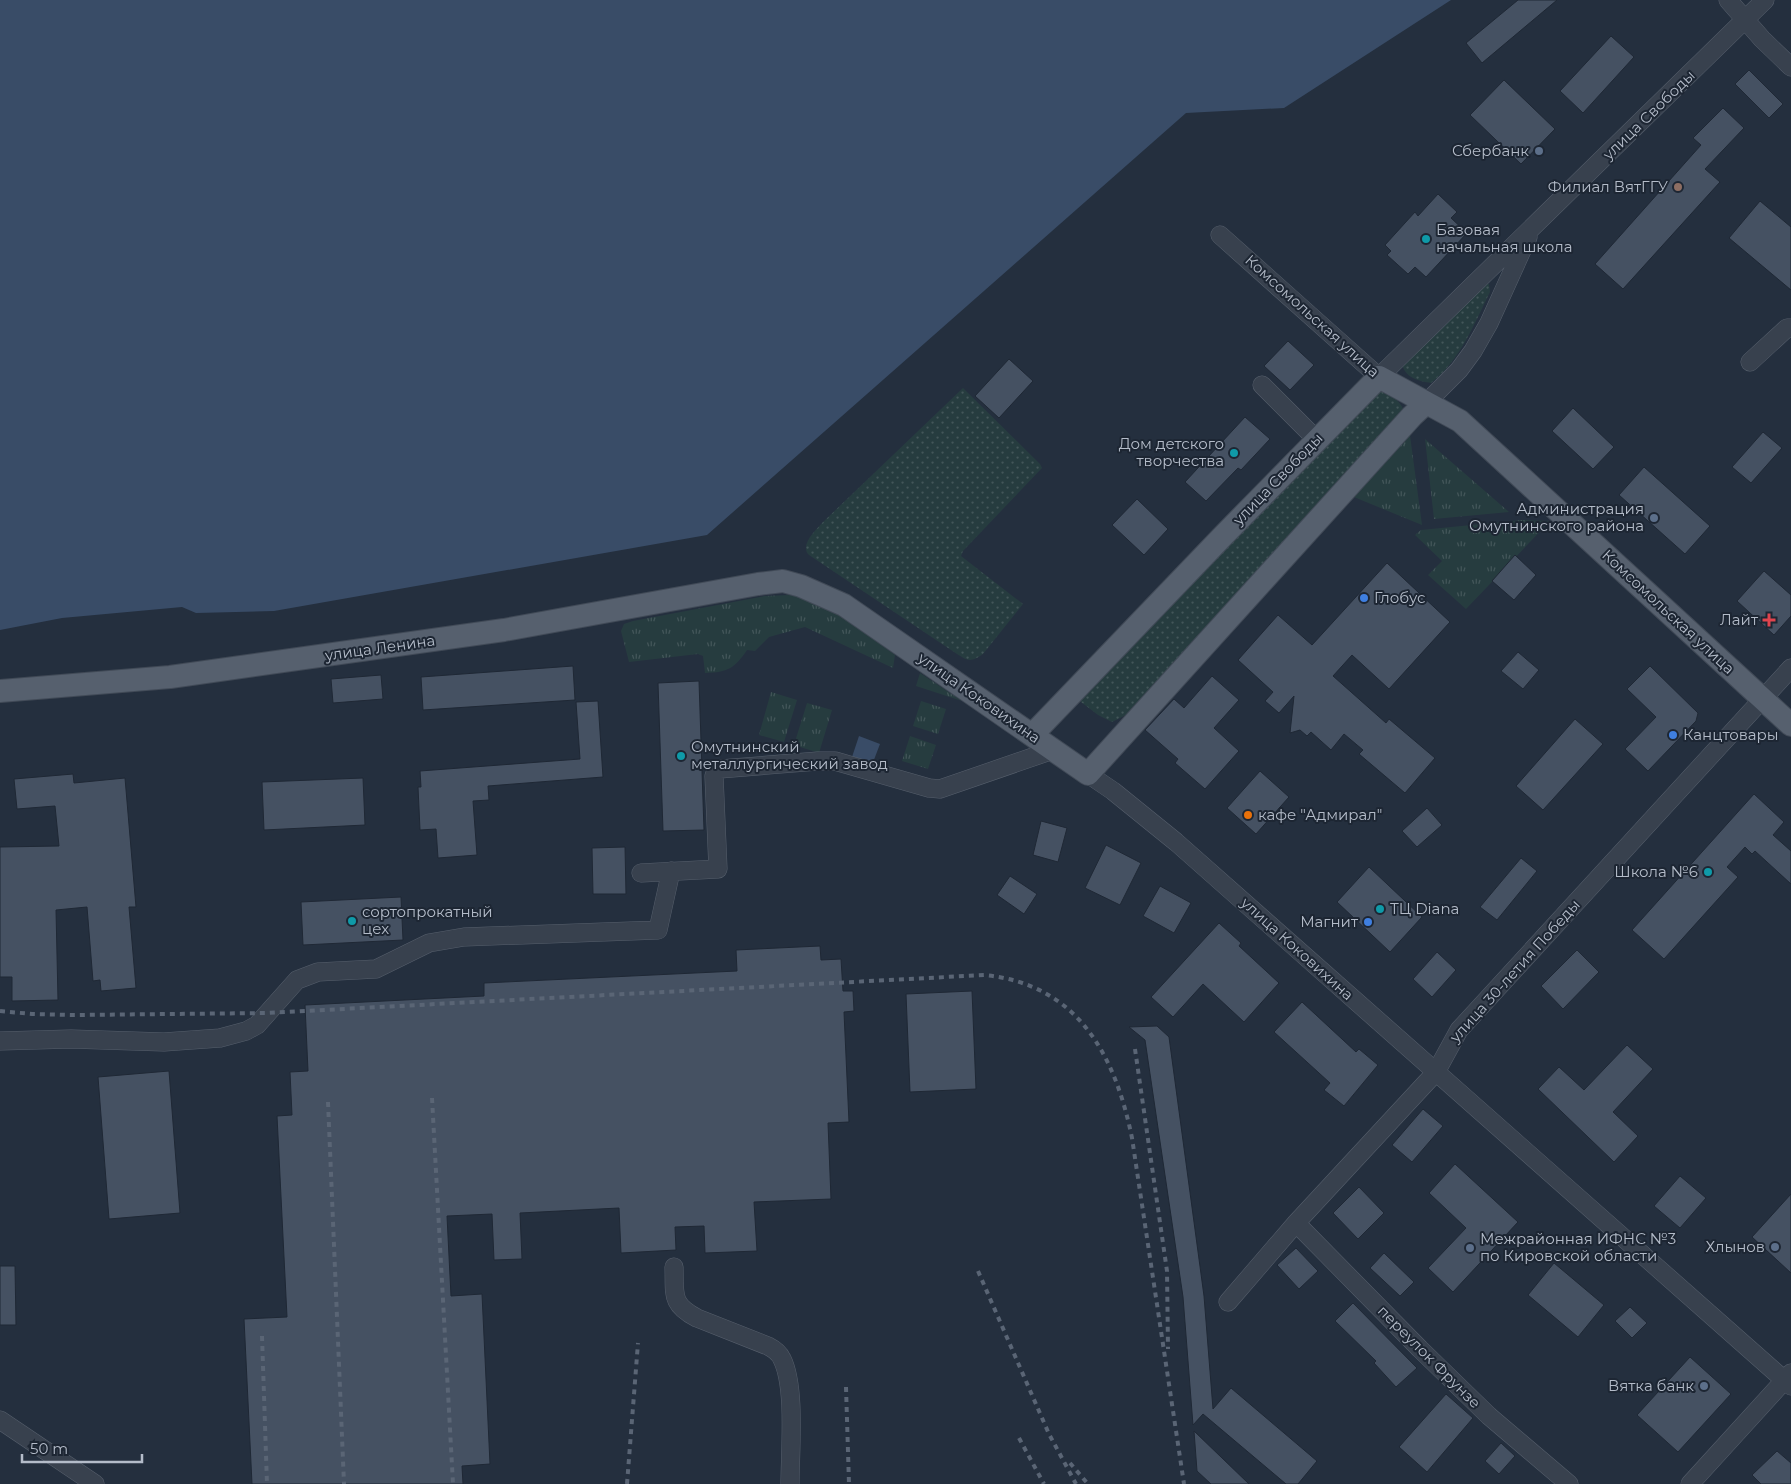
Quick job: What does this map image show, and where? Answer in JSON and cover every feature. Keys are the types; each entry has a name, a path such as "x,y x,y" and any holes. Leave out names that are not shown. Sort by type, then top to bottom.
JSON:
{"main road":[{"name":"Комсомольская улица","path":"1379,377 1460,421 1791,725"},
{"name":"улица Свободы","path":"1032,735 1379,377"},
{"name":"улица Свободы","path":"1088,774 1405,423 1426,403"},
{"name":"улица Коковихина","path":"758,584 784,581 801,586 844,605 1088,774"},
{"name":"улица Ленина","path":"0,691 170,677 396,646 504,630 758,584"}],"street":[{"path":"1728,0 1791,67"},
{"name":"улица Свободы","path":"1379,377 1746,21 1765,0"},
{"name":"улица Свободы","path":"1426,403 1459,370 1473,351 1489,323 1531,230"},
{"name":"Комсомольская улица","path":"1220,235 1379,377"},
{"path":"1750,362 1786,328 1791,328"},
{"path":"1262,385 1317,440"},
{"name":"улица 30-летия Победы","path":"1228,1302 1296,1222 1436,1072 1459,1030 1791,668"},
{"path":"641,873 718,869 714,776 716,771 720,769 835,761 929,788 940,789 1054,750"},
{"name":"улица Коковихина","path":"1088,774 1176,842 1789,1380"},
{"path":"0,1041 72,1039 164,1042 220,1038 241,1033 257,1025 297,980 318,972 376,969 429,943 464,937 658,930 672,871"},
{"name":"переулок Фрунзе","path":"1296,1222 1420,1349 1489,1416 1570,1484"},
{"path":"674,1267 676,1299 686,1313 768,1346 782,1357 789,1382 791,1414 790,1484"},
{"path":"1690,1484 1789,1380"},
{"path":"0,1420 95,1484"}],"green space":[{"path":"1485,284 1489,284 1490,292 1472,329 1450,364 1431,383 1409,376 1402,364"},
{"path":"1376,386 1397,401 1405,413 1130,713 1112,722 1098,715 1081,702 1081,696"},
{"path":"963,388 1042,468 963,551 961,556 1023,604 983,654 971,660 965,659 954,652 809,555 806,551 807,542 823,522"},
{"path":"1409,428 1422,525 1349,495"},
{"path":"1425,439 1509,512 1434,519"},
{"path":"1522,520 1550,521 1466,609 1428,575 1442,561 1415,535 1421,530"},
{"path":"790,595 820,603 846,618 895,655 893,668 805,627 769,637 755,651 747,650 734,665 719,672 705,673 703,656 698,654 629,662 621,631 624,624 765,596"},
{"path":"920,673 962,701 916,686"},
{"path":"771,692 797,700 784,742 759,735"},
{"path":"921,701 946,709 938,734 913,726"},
{"path":"807,703 832,710 819,753 794,745"},
{"path":"910,736 936,745 928,769 902,761"}],"water":[{"path":"0,0 1451,0 1284,108 1186,113 707,535 274,611 196,613 182,607 62,618 0,630"},
{"path":"859,736 880,744 872,765 852,757"}],"building":[{"path":"1518,0 1557,0 1482,63 1466,43"},
{"path":"1611,36 1634,57 1583,113 1560,91"},
{"path":"1749,70 1783,104 1769,118 1735,84"},
{"path":"1504,80 1555,129 1521,164 1470,115"},
{"path":"1723,108 1744,128 1705,169 1720,182 1623,289 1595,264 1701,145 1693,138"},
{"name":"Базовая начальная школа","path":"1438,194 1457,212 1451,218 1467,233 1426,277 1415,267 1408,274 1387,255 1391,251 1385,245 1415,212 1418,216"},
{"path":"1760,201 1791,227 1791,290 1729,238"},
{"path":"1288,341 1314,365 1290,390 1264,366"},
{"path":"1009,359 1033,381 999,418 975,396"},
{"path":"1573,408 1614,447 1593,469 1552,431"},
{"name":"Дом детского творчества","path":"1245,417 1270,439 1241,470 1238,468 1206,501 1185,482"},
{"path":"1763,432 1782,448 1751,483 1732,467"},
{"path":"1644,467 1710,526 1685,554 1619,495"},
{"path":"1137,499 1168,529 1144,555 1112,525"},
{"path":"1515,555 1536,575 1514,600 1492,581"},
{"path":"1387,563 1450,622 1389,689 1352,655 1333,676 1386,723 1389,719 1435,758 1405,793 1359,754 1363,750 1344,734 1331,750 1311,732 1307,736 1300,730 1290,733 1294,696 1279,713 1265,701 1273,692 1238,660 1278,615 1312,645"},
{"path":"1764,571 1791,595 1791,616 1774,635 1737,601"},
{"path":"1518,652 1539,670 1523,689 1501,671"},
{"path":"573,666 575,700 423,710 421,677"},
{"path":"1650,666 1698,713 1696,721 1648,771 1625,749 1656,717 1627,689"},
{"path":"381,675 383,699 333,703 331,679"},
{"path":"1212,676 1239,700 1214,728 1239,751 1205,789 1175,763 1178,759 1145,730 1174,699 1184,708"},
{"name":"Омутнинский металлургический завод","path":"699,681 704,830 663,831 658,683"},
{"path":"598,701 603,777 488,786 489,800 473,801 477,855 438,858 436,829 420,830 418,787 421,787 420,771 580,759 576,702"},
{"path":"1575,719 1603,744 1543,810 1516,786"},
{"path":"1260,771 1289,797 1256,834 1227,808"},
{"path":"73,774 74,783 125,778 136,907 129,907 136,988 101,991 100,980 93,981 87,907 56,910 58,1000 12,1001 12,977 0,977 0,847 59,846 55,806 17,809 14,779"},
{"path":"363,778 365,825 264,830 262,782"},
{"name":"Школа №6","path":"1754,794 1784,822 1773,835 1791,851 1791,884 1755,851 1752,854 1745,847 1727,867 1738,877 1664,959 1632,930"},
{"path":"1427,808 1442,825 1417,847 1402,831"},
{"path":"1041,821 1067,828 1058,862 1033,855"},
{"path":"1106,845 1141,863 1120,905 1085,888"},
{"path":"625,847 626,894 593,894 592,848"},
{"path":"1521,858 1537,871 1497,920 1480,907"},
{"name":"ТЦ Diana","path":"1369,867 1422,917 1390,952 1337,902"},
{"path":"1010,876 1037,894 1024,914 997,895"},
{"path":"1160,886 1191,903 1174,933 1143,916"},
{"name":"сортопрокатный цех","path":"401,897 403,940 303,945 301,902"},
{"path":"1219,923 1241,943 1239,946 1279,983 1244,1022 1203,984 1173,1017 1151,997"},
{"path":"820,946 821,960 841,959 843,991 853,991 854,1011 844,1012 849,1122 828,1123 831,1199 754,1202 757,1251 705,1253 704,1226 675,1227 676,1250 621,1253 619,1208 520,1213 522,1259 494,1260 492,1214 447,1216 451,1296 482,1294 490,1464 462,1466 463,1484 252,1484 244,1319 287,1317 277,1116 292,1115 290,1072 308,1071 305,1005 484,996 484,983 737,971 736,950"},
{"path":"1577,950 1599,972 1563,1009 1541,986"},
{"path":"1437,952 1456,970 1432,997 1413,979"},
{"path":"972,991 976,1089 910,1092 906,994"},
{"path":"1302,1002 1356,1052 1359,1049 1378,1065 1344,1106 1324,1090 1330,1083 1274,1032"},
{"path":"1157,1026 1169,1037 1204,1296 1213,1409 1231,1388 1317,1461 1298,1484 1286,1484 1203,1414 1193,1425 1183,1297 1145,1040 1129,1027"},
{"path":"1627,1045 1653,1069 1613,1112 1638,1136 1614,1162 1538,1089 1559,1067 1584,1090"},
{"path":"169,1071 180,1213 109,1219 98,1077"},
{"path":"1423,1109 1443,1126 1412,1162 1392,1145"},
{"name":"Межрайонная ИФНС №3 по Кировской области","path":"1455,1164 1518,1222 1453,1292 1428,1268 1466,1228 1429,1193"},
{"path":"1680,1176 1706,1198 1680,1228 1654,1206"},
{"path":"1359,1187 1384,1213 1358,1239 1333,1213"},
{"path":"1791,1194 1791,1273 1752,1237"},
{"path":"1296,1248 1318,1271 1299,1289 1277,1265"},
{"path":"1384,1253 1414,1282 1400,1296 1370,1268"},
{"path":"1554,1263 1604,1305 1578,1337 1528,1295"},
{"path":"0,1266 15,1266 16,1325 0,1325"},
{"path":"1353,1303 1417,1368 1396,1387 1374,1363 1376,1361 1335,1321"},
{"path":"1630,1307 1647,1323 1632,1338 1615,1321"},
{"path":"1690,1357 1731,1394 1678,1452 1637,1415"},
{"path":"1446,1394 1473,1418 1427,1472 1399,1447"},
{"path":"1194,1431 1249,1484 1211,1484 1197,1471"},
{"path":"1501,1443 1515,1456 1499,1474 1485,1461"},
{"path":"1777,1451 1791,1463 1791,1484 1761,1484 1752,1475"}],"railway":[{"path":"0,1011 74,1015 267,1013 984,975 1016,981 1044,992 1067,1008 1086,1028 1102,1052 1115,1078 1125,1107 1132,1138 1184,1484"},
{"path":"1135,1049 1167,1271 1168,1349"},
{"path":"432,1098 453,1484"},
{"path":"328,1102 344,1484"},
{"path":"978,1271 1049,1434 1076,1484"},
{"path":"262,1336 267,1484"},
{"path":"627,1484 638,1343"},
{"path":"846,1387 849,1484"},
{"path":"1019,1438 1044,1484"},
{"path":"1070,1463 1088,1484"}],"place":[{"name":"Сбербанк","path":"1539,151"},
{"name":"Филиал ВятГГУ","path":"1678,187"},
{"name":"Базовая начальная школа","path":"1426,239"},
{"name":"Дом детского творчества","path":"1234,453"},
{"name":"Администрация Омутнинского района","path":"1654,518"},
{"name":"Глобус","path":"1364,598"},
{"name":"Лайт","path":"1769,620"},
{"name":"Канцтовары","path":"1673,735"},
{"name":"Омутнинский металлургический завод","path":"681,756"},
{"name":"кафе \"Адмирал\"","path":"1248,815"},
{"name":"Школа №6","path":"1708,872"},
{"name":"ТЦ Diana","path":"1380,909"},
{"name":"сортопрокатный цех","path":"352,921"},
{"name":"Магнит","path":"1368,922"},
{"name":"Хлынов","path":"1775,1247"},
{"name":"Межрайонная ИФНС №3 по Кировской области","path":"1470,1248"},
{"name":"Вятка банк","path":"1704,1386"}]}
